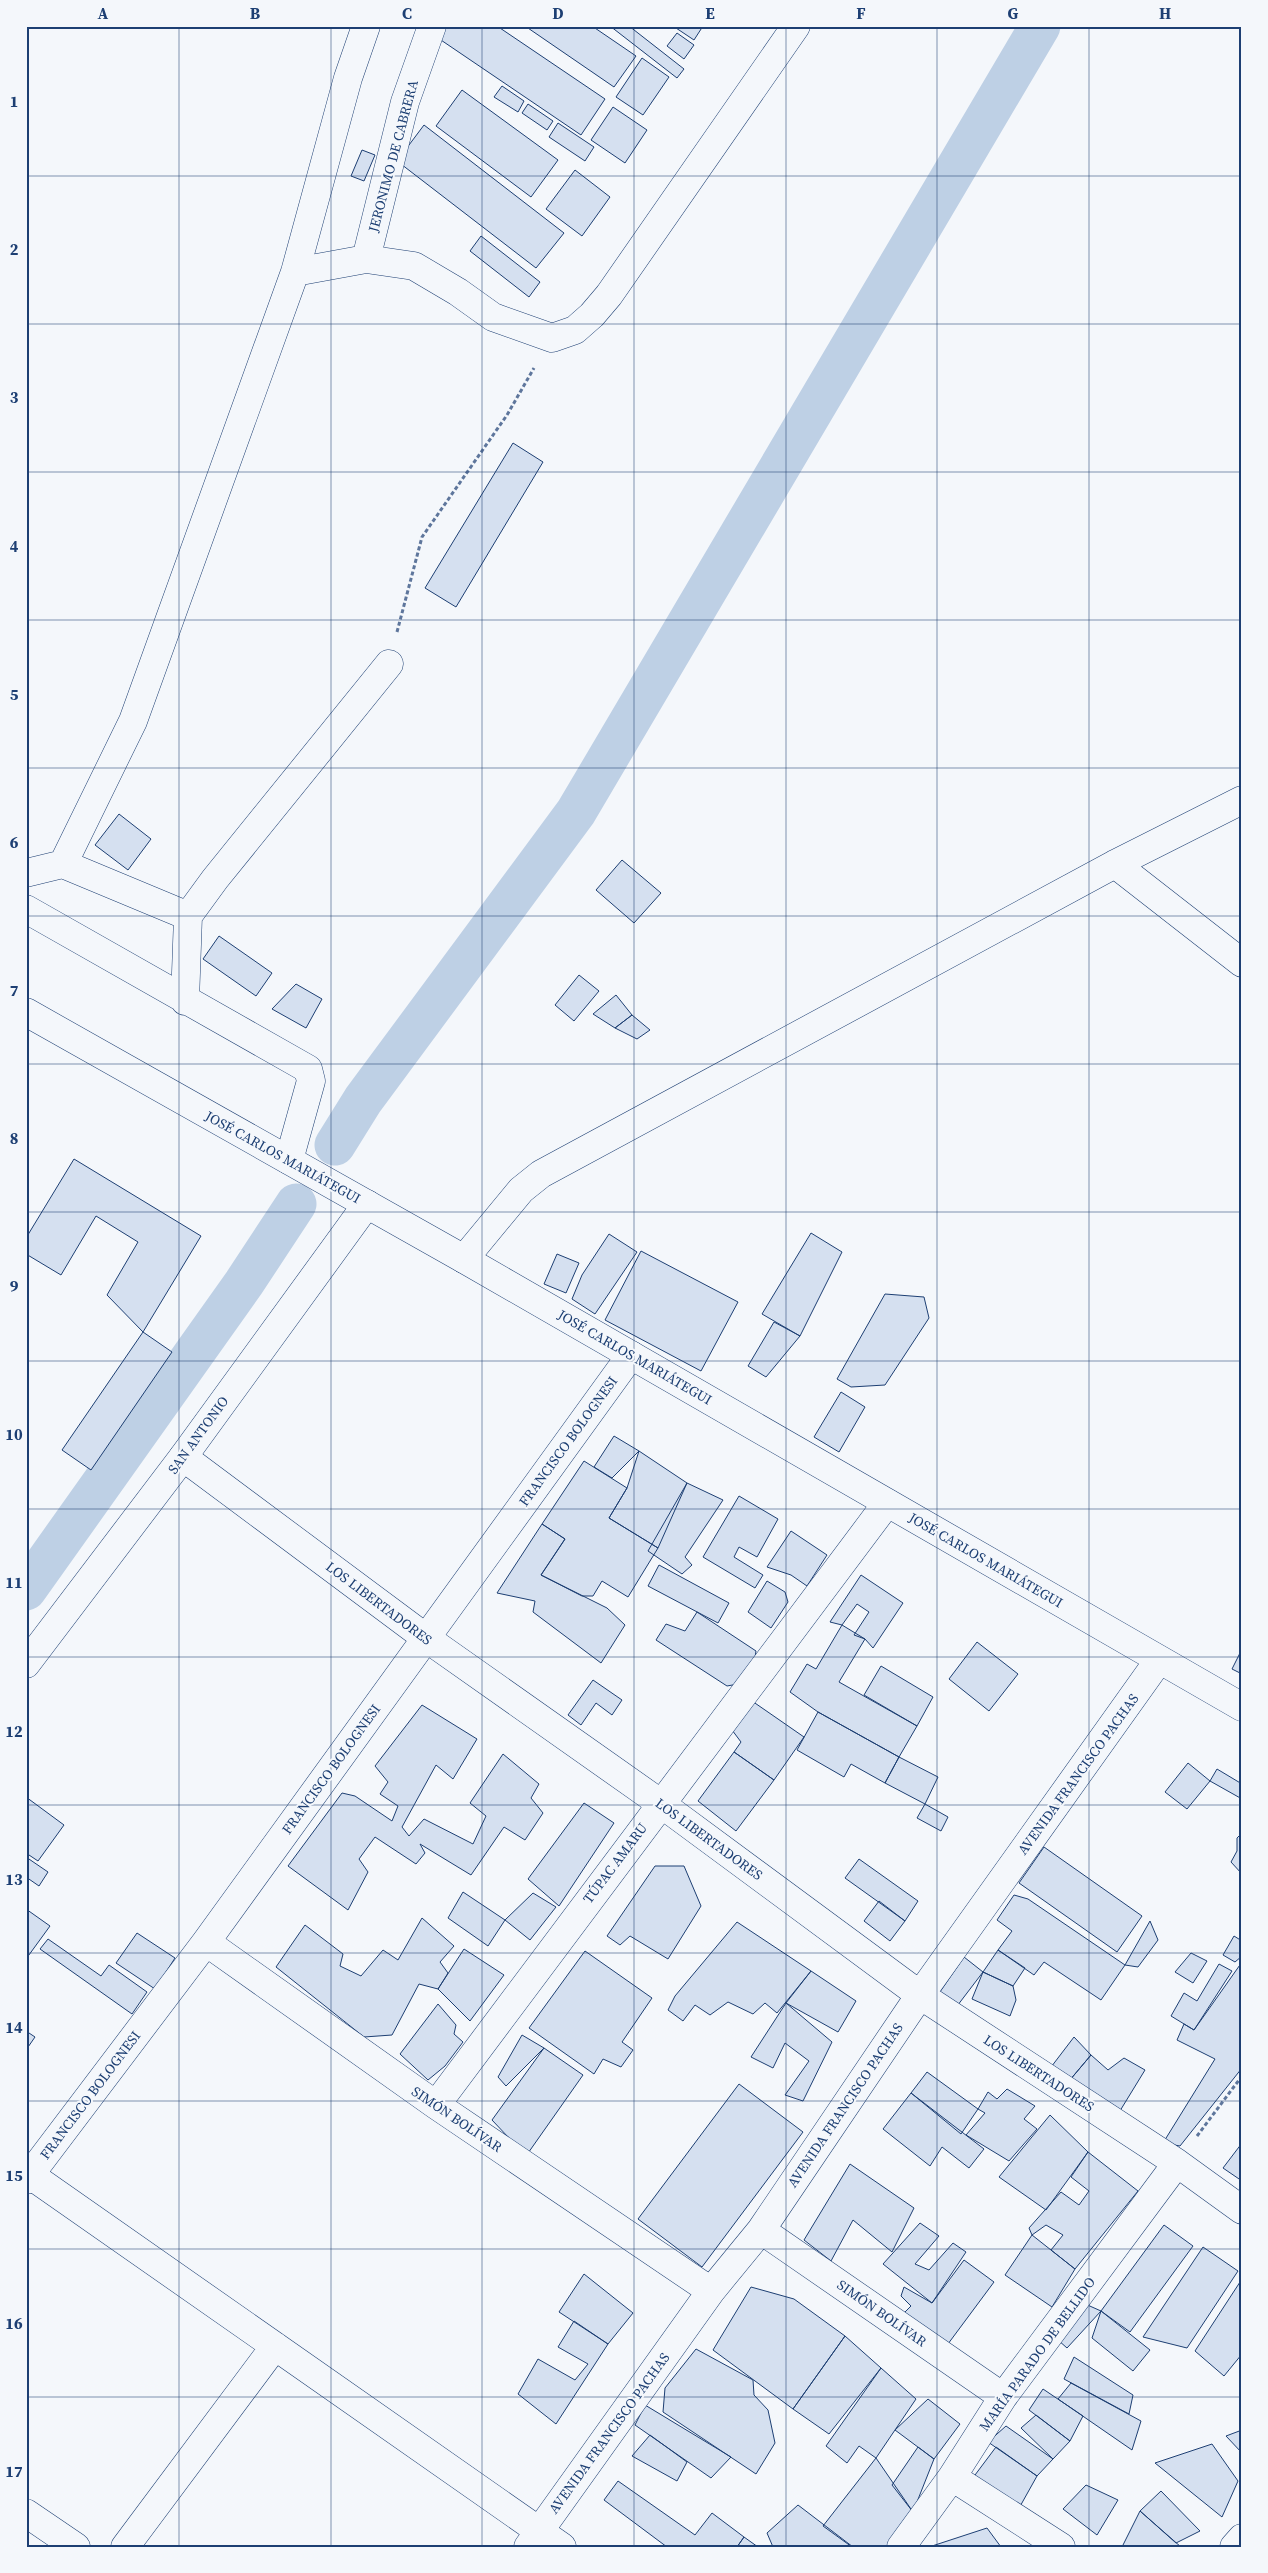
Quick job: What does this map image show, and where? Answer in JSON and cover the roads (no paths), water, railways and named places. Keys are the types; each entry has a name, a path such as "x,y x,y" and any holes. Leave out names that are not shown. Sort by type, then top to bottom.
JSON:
{"street":[{"path":"62,864 133,721 296,272 348,78 366,26"},
{"name":"JERONIMO DE CABRERA","path":"366,259 405,102 432,26"},
{"path":"296,272 366,259 414,266 458,292 493,317 552,338 574,330 592,315 609,295 796,26"},
{"path":"185,1001 188,916 215,879 388,664"},
{"path":"464,1259 521,1190 541,1174 1115,864 1242,800"},
{"path":"26,873 62,864 188,916"},
{"path":"1115,864 1242,963"},
{"path":"26,909 185,1001 308,1069 311,1081 289,1160"},
{"name":"JOSÉ CARLOS MARIÁTEGUI","path":"26,1012 464,1259 1242,1707"},
{"name":"SAN ANTONIO","path":"26,1664 183,1457 367,1204"},
{"name":"FRANCISCO BOLOGNESI","path":"28,2176 206,1942 631,1355"},
{"name":"LOS LIBERTADORES","path":"183,1457 426,1638 660,1803 920,1995 1177,2163 1242,2210"},
{"name":"TÚPAC AMARU","path":"436,2105 886,1503"},
{"name":"AVENIDA FRANCISCO PACHAS","path":"533,2539 711,2291 761,2230 920,1995 1159,1660"},
{"name":"SIMÓN BOLÍVAR","path":"206,1942 436,2105 711,2291"},
{"name":"MARÍA PARADO DE BELLIDO","path":"901,2547 952,2477 1003,2397 1177,2163"},
{"path":"28,2176 275,2346 533,2539 562,2547"},
{"name":"SIMÓN BOLÍVAR","path":"761,2230 1003,2397"},
{"path":"125,2547 275,2346"},
{"path":"952,2477 1061,2547"},
{"path":"26,2513 76,2547"},
{"path":"1234,2547 1242,2538"}],"waterway":[{"path":"335,1145 363,1100 576,812 1040,26"},
{"path":"26,1590 244,1283 296,1204"}]}
